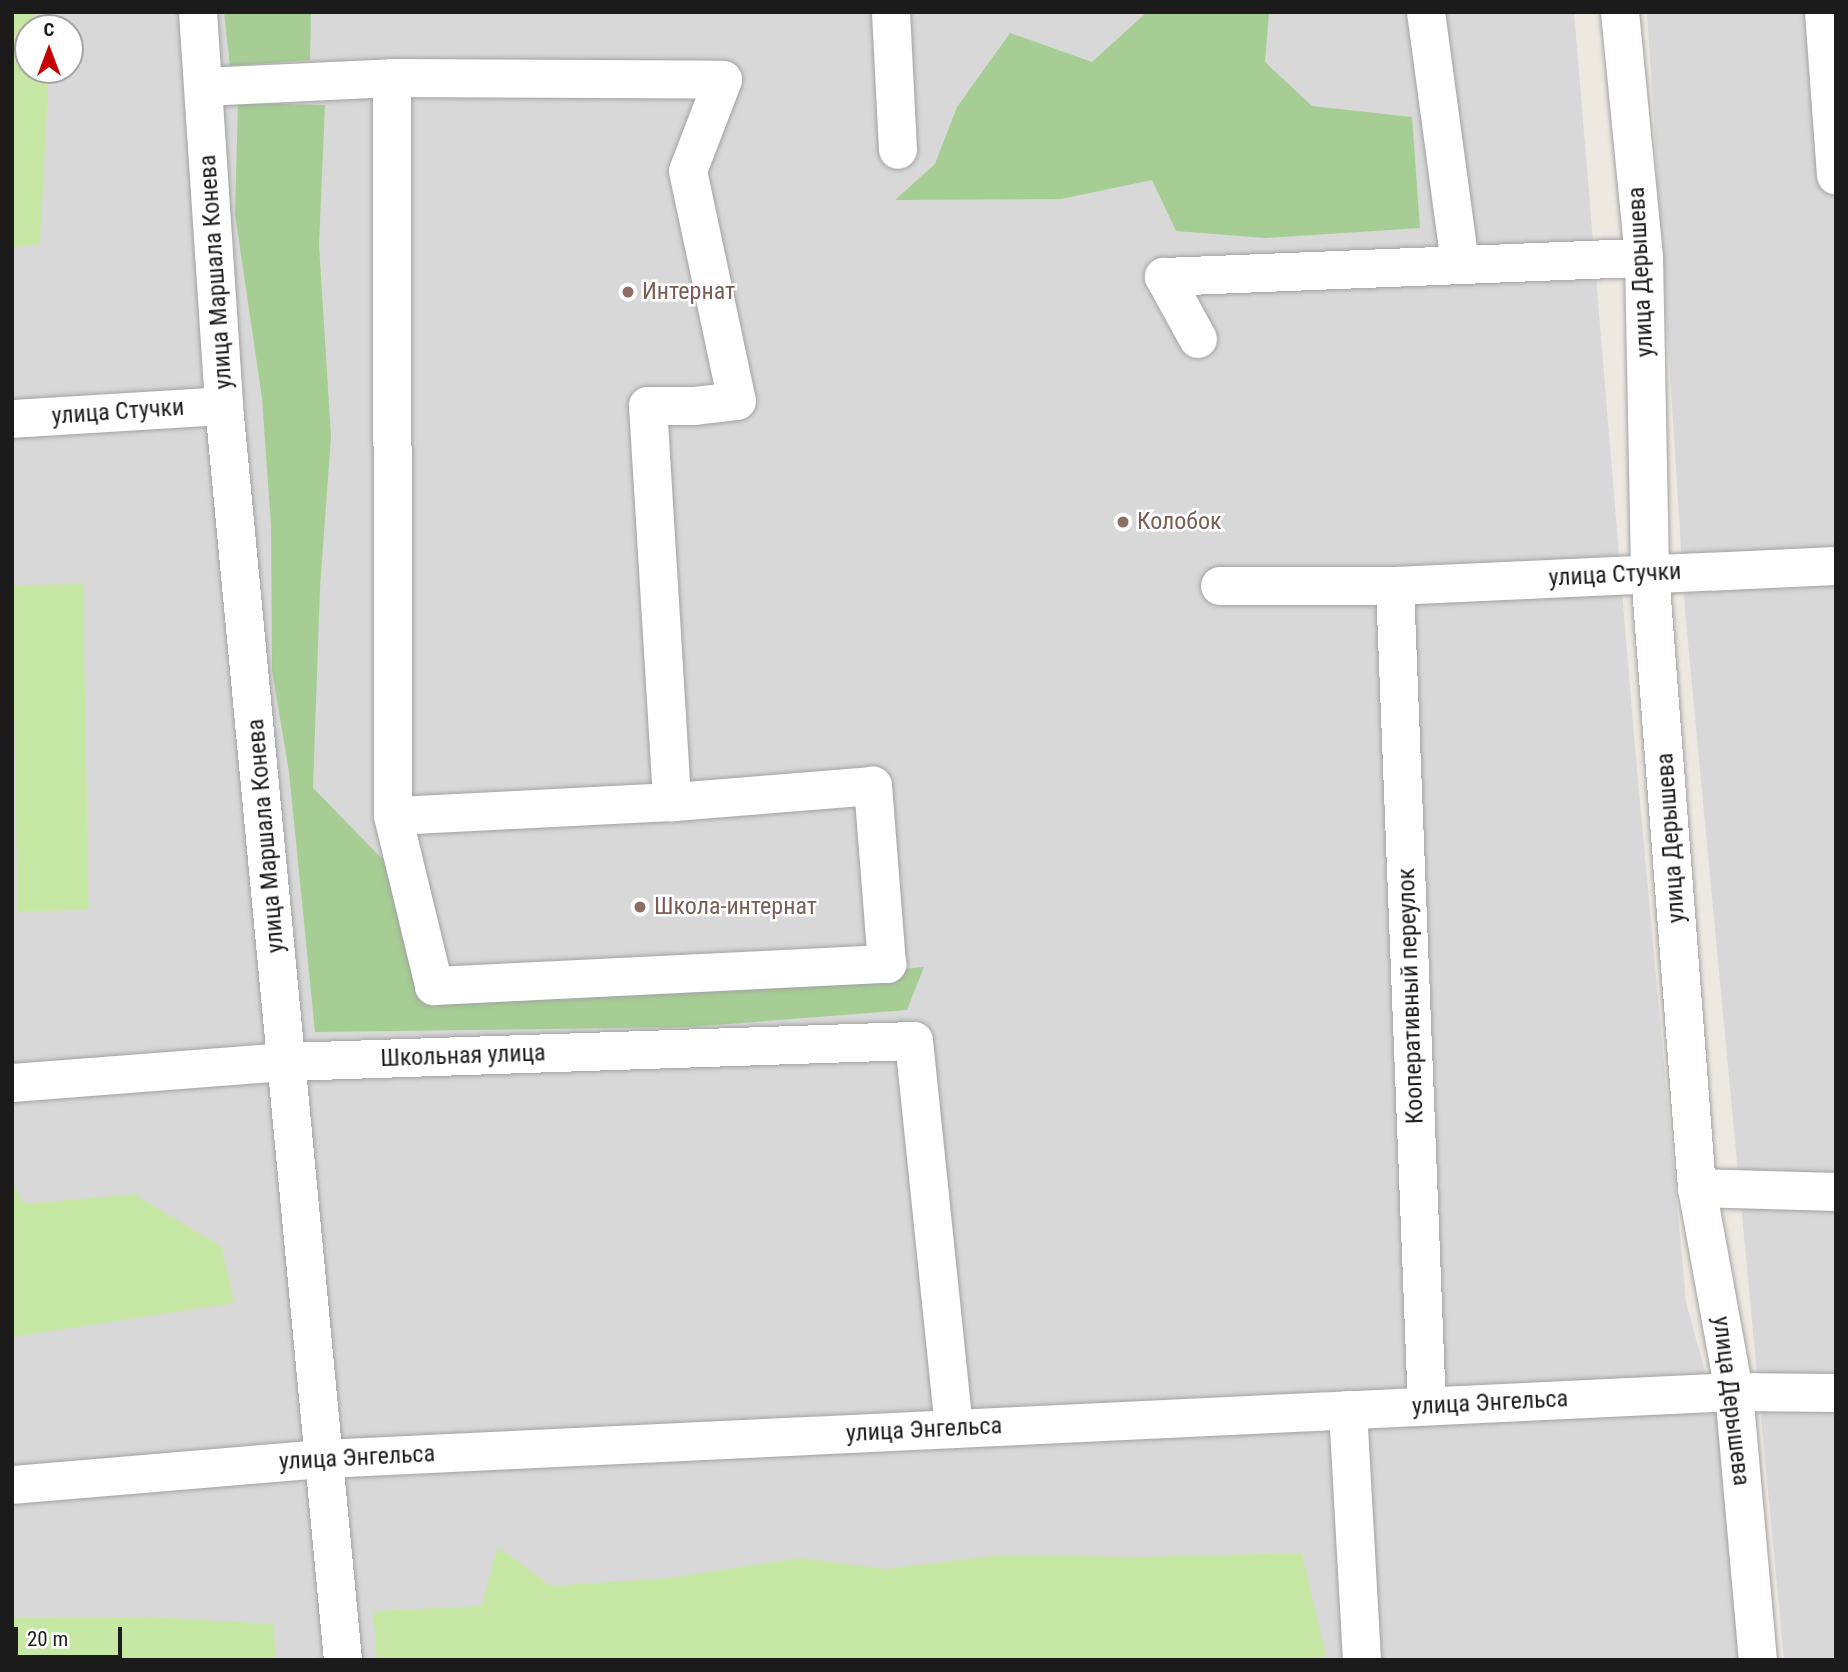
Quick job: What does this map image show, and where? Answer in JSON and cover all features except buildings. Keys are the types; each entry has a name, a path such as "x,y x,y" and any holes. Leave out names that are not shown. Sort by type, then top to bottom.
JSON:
{"street":[{"name":"улица Маршала Конева","path":"198,12 224,406 343,1660"},
{"path":"891,12 898,150"},
{"path":"1426,12 1460,264"},
{"name":"улица Дерышева","path":"1620,12 1644,258 1650,573 1697,1188 1734,1392 1758,1660"},
{"path":"1825,12 1836,176"},
{"path":"204,87 392,78 723,80 688,171 737,401 695,406 648,406 672,802"},
{"path":"392,78 393,816 434,986 887,964 873,786 672,802 393,816"},
{"path":"1198,339 1164,277 1644,258"},
{"name":"улица Стучки","path":"12,419 224,406"},
{"name":"улица Стучки","path":"1220,586 1395,586 1836,566"},
{"name":"Кооперативный переулок","path":"1395,586 1427,1406"},
{"name":"Школьная улица","path":"12,1083 287,1062 914,1041 954,1429"},
{"path":"1697,1188 1836,1192"},
{"name":"улица Энгельса","path":"12,1485 324,1459 1734,1392 1836,1392"},
{"path":"1348,1410 1362,1660"}],"shaded area":[{"path":"12,12 1574,12 1635,748 1686,1302 1745,1518 1752,1660 12,1660"},
{"path":"1647,12 1836,12 1836,1660 1784,1660 1685,611"}],"green space":[{"path":"12,12 34,12 14,14 14,84 48,84 40,245 12,247"},
{"path":"224,12 311,12 310,60 230,66"},
{"path":"1147,12 1269,12 1265,62 1312,106 1412,117 1420,228 1265,238 1176,231 1152,180 1061,199 895,200 935,164 957,107 1010,33 1092,62"},
{"path":"238,103 325,105 319,245 331,436 320,588 313,788 400,877 421,994 637,993 924,967 907,1010 690,1027 315,1032 289,772 272,670 271,526 262,398 235,214"},
{"path":"83,584 89,910 18,911 12,585"},
{"path":"12,1182 24,1204 134,1194 222,1247 234,1303 12,1337"},
{"path":"498,1547 551,1586 669,1578 801,1558 885,1569 999,1555 1141,1557 1302,1553 1326,1656 1322,1660 377,1660 373,1611 481,1606"},
{"path":"151,1617 273,1624 276,1660 12,1660 12,1618"}],"place":[{"name":"Интернат","path":"628,292"},
{"name":"Колобок","path":"1123,522"},
{"name":"Школа-интернат","path":"640,907"}]}
